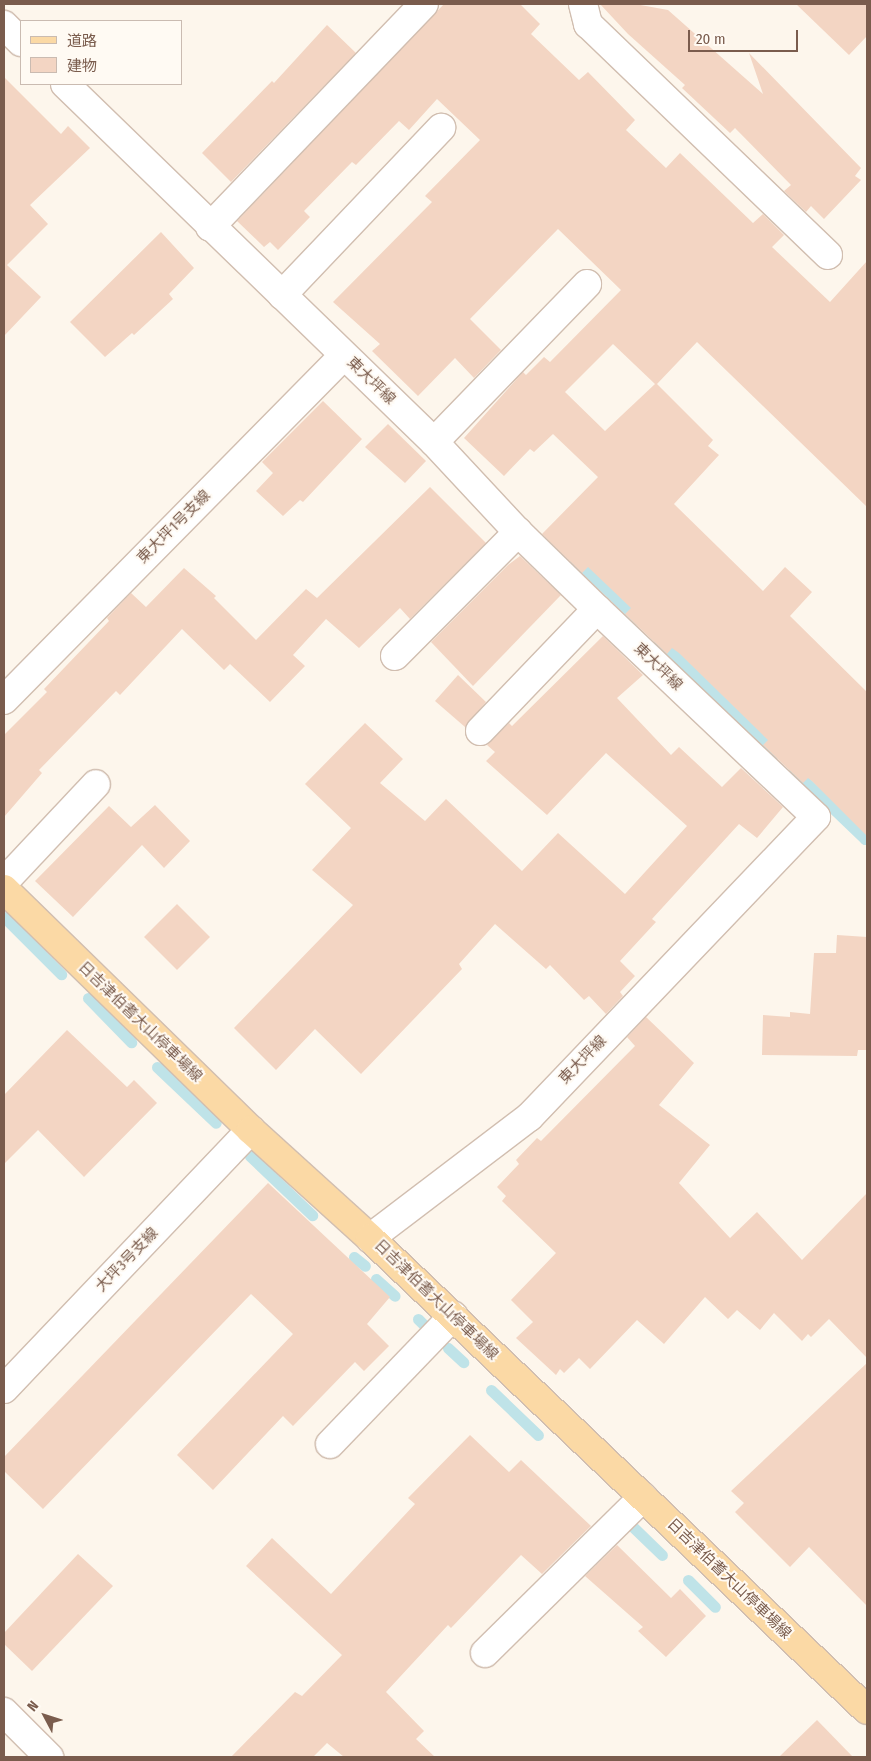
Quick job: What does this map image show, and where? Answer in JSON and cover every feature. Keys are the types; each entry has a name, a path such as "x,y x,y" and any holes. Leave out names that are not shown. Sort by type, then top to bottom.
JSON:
{"main road":[{"name":"日吉津伯耆大山停車場線","path":"4,890 251,1130 453,1316 867,1710"}],"street":[{"path":"210,227 424,4"},
{"path":"583,4 588,24 828,254"},
{"path":"4,24 20,41"},
{"name":"東大坪線","path":"66,85 210,227 434,442 518,532 816,817 529,1117 370,1238"},
{"path":"282,295 441,128"},
{"path":"434,442 587,284"},
{"name":"東大坪1号支線","path":"4,700 344,355"},
{"path":"395,656 518,532"},
{"path":"480,730 597,609"},
{"path":"4,882 96,784"},
{"name":"大坪3号支線","path":"4,1389 251,1130"},
{"path":"330,1444 453,1316"},
{"path":"485,1653 643,1496"},
{"path":"4,1712 49,1757"}],"building":[{"path":"444,4 520,4 540,24 531,34 579,80 588,72 635,120 626,130 666,168 680,153 753,223 763,214 784,235 772,247 830,302 867,261 867,507 697,342 657,384 713,440 708,446 719,455 674,504 763,591 785,567 812,592 790,616 867,692 867,836 812,781 808,778 803,783 763,745 768,740 679,653 672,648 667,654 625,614 631,608 588,567 582,573 542,534 598,477 553,434 534,452 530,449 504,476 464,438 523,372 526,375 544,357 550,362 621,290 558,229 470,319 501,350 474,378 455,358 418,396 372,351 380,344 333,302 432,202 425,196 480,140 437,99 409,130 399,121 356,165 352,162 304,211 310,217 278,250 270,242 264,247 237,221","holes":["613,344 655,384 605,431 565,392"]},
{"path":"600,4 635,4 668,10 763,94 749,53 861,168 855,176 861,180 824,219 811,206 806,212 784,191 791,185 735,128 730,133 682,88 685,85 628,34"},
{"path":"796,4 867,4 867,36 849,55"},
{"path":"327,25 356,53 231,182 202,153 272,81 274,83"},
{"path":"4,77 61,134 68,126 90,148 30,205 48,224 7,265 41,297 4,336"},
{"path":"161,232 194,268 169,294 173,299 134,335 132,333 105,357 70,322"},
{"path":"323,401 362,439 303,502 300,500 283,516 256,491 273,473 262,462"},
{"path":"388,424 426,461 405,483 365,447"},
{"path":"430,487 486,543 410,619 400,608 359,648 326,619 293,655 305,666 270,702 230,664 224,670 182,629 120,695 116,691 39,770 42,773 4,817 4,735 47,692 44,689 109,621 107,618 131,593 146,607 184,568 216,596 214,598 256,640 306,589 317,598"},
{"path":"520,556 561,595 473,686 431,642 508,565"},
{"path":"603,636 643,675 617,698 671,755 679,747 722,787 741,768 783,807 757,838 739,824 652,919 656,922 620,961 635,976 620,992 623,996 606,1014 589,996 584,1000 550,965 546,969 495,924 459,964 462,969 361,1074 315,1029 276,1070 234,1028 353,905 312,870 351,828 305,784 365,723 403,759 380,783 425,821 446,799 522,871 558,833 625,894 687,826 606,753 547,815 486,761 495,752 487,745 509,723 512,726"},
{"path":"458,675 486,702 465,727 435,701"},
{"path":"155,805 190,841 164,868 142,845 73,917 35,881 109,806 131,827"},
{"path":"177,904 210,937 177,970 144,937"},
{"path":"837,935 867,937 867,1050 858,1050 857,1056 762,1055 763,1015 790,1017 790,1012 810,1014 814,953 836,953"},
{"path":"646,1017 694,1063 659,1105 710,1145 679,1183 730,1238 757,1212 802,1260 867,1193 867,1358 829,1319 811,1337 808,1334 802,1341 774,1313 760,1330 737,1310 728,1319 705,1297 664,1344 637,1320 590,1369 579,1358 564,1373 560,1369 556,1375 516,1338 533,1322 511,1300 556,1253 502,1201 506,1196 497,1187 519,1164 516,1160 537,1138 541,1141 635,1046 627,1037"},
{"path":"67,1030 127,1087 134,1080 157,1103 84,1177 38,1130 4,1164 4,1095"},
{"path":"268,1183 390,1297 367,1324 389,1346 364,1371 355,1362 293,1426 283,1416 213,1490 177,1455 293,1334 251,1294 43,1509 4,1471 4,1457"},
{"path":"867,1363 867,1606 809,1547 790,1567 735,1512 744,1503 731,1491"},
{"path":"470,1435 509,1472 521,1460 591,1526 542,1574 521,1555 451,1628 448,1625 386,1692 424,1731 416,1739 435,1757 344,1757 327,1743 313,1757 231,1757 295,1692 302,1696 342,1655 246,1566 272,1538 331,1594 415,1504 408,1498"},
{"path":"617,1545 671,1598 680,1589 706,1616 666,1657 638,1631 643,1627 585,1576"},
{"path":"78,1554 113,1586 32,1671 4,1644 4,1633"},
{"path":"817,1720 853,1757 779,1757"}],"waterway":[{"path":"575,559 639,620"},
{"path":"659,640 775,753"},
{"path":"794,771 867,839"},
{"path":"4,917 61,974"},
{"path":"88,998 131,1042"},
{"path":"157,1067 216,1123"},
{"path":"250,1156 312,1215"},
{"path":"354,1257 365,1266"},
{"path":"376,1279 395,1296"},
{"path":"418,1319 424,1325"},
{"path":"448,1348 463,1362"},
{"path":"491,1390 538,1435"},
{"path":"631,1525 662,1555"},
{"path":"688,1580 715,1607"}]}
